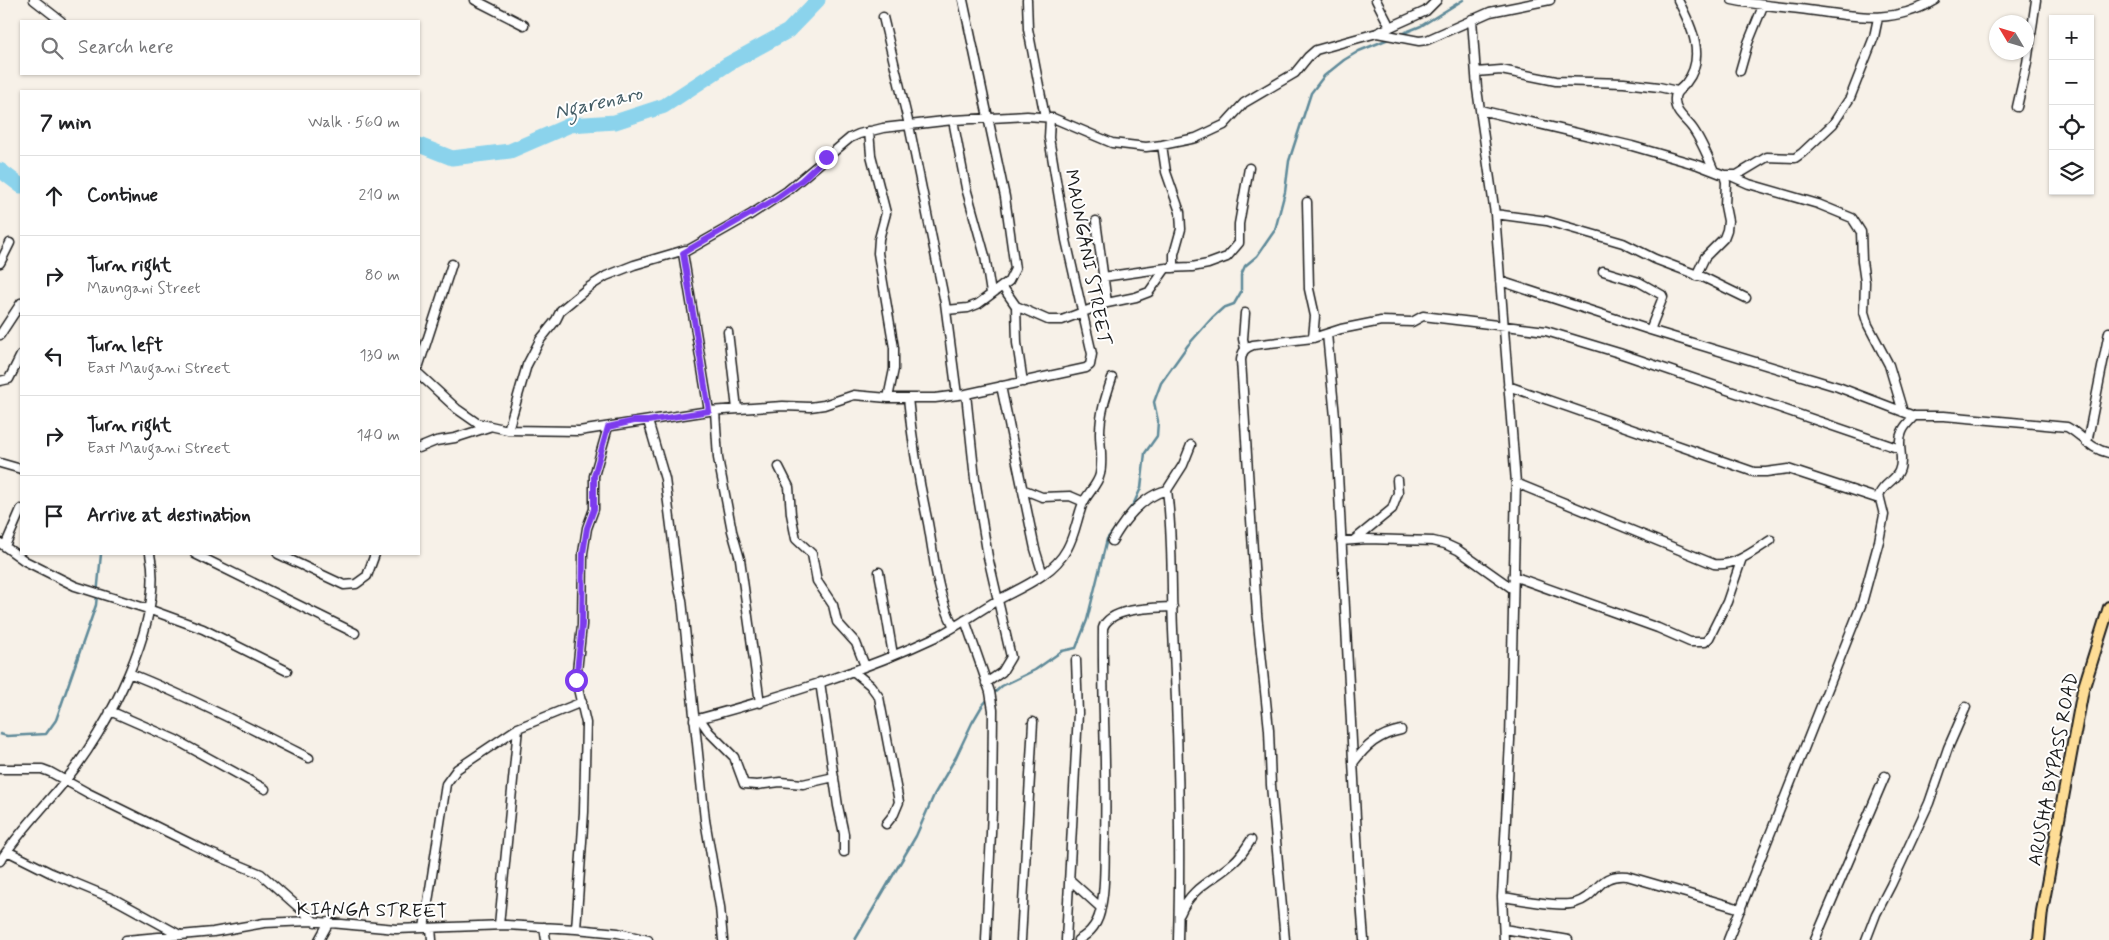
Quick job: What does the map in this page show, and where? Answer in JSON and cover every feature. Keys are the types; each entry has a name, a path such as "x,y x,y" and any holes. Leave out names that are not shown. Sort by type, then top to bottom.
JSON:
{"main road":[{"name":"ARUSHA BYPASS ROAD","path":"2038,940 2083,690 2109,607"}],"street":[{"path":"34,0 60,20"},
{"path":"475,0 524,25"},
{"path":"946,310 968,308 978,304 1014,275 1015,269 1006,197 963,0"},
{"name":"MAUNGANI STREET","path":"420,375 468,418 489,426 508,430 579,431 634,421 648,421 712,411 782,406 810,407 824,405 854,395 908,398 966,394 1082,370 1090,365 1092,354 1056,183 1047,117 1028,29 1027,0"},
{"path":"1376,0 1390,27"},
{"path":"508,430 527,365 540,340 556,320 561,310 606,276 634,265 685,250 710,238 774,200 802,180 850,138 870,131 909,125 954,120 1026,116 1047,117 1112,143 1146,146 1162,145 1196,138 1224,124 1244,103 1295,73 1316,50 1377,33 1426,12 1437,0"},
{"path":"1377,33 1419,41 1427,40 1472,18 1490,12 1550,0"},
{"path":"1678,0 1694,34 1696,63 1692,76 1685,85 1676,91 1674,98 1675,106 1693,128 1714,171"},
{"path":"1732,0 1763,6 1797,8 1862,18 1878,18 1911,11 1935,0"},
{"path":"2017,107 2027,64 2036,0"},
{"path":"1740,70 1748,43 1763,6"},
{"path":"883,17 909,125 946,310 957,395"},
{"path":"1472,18 1480,110 1495,214 1516,483 1510,740 1502,897 1504,940"},
{"path":"1727,175 1743,173 1767,157 1795,158 1834,124 1852,91 1874,37 1878,18"},
{"path":"1476,72 1501,70 1556,81 1624,83 1659,86 1676,91"},
{"path":"1480,110 1632,146 1818,204 1852,218 1861,232 1865,282 1864,312 1868,325 1889,365 1902,412"},
{"path":"954,120 966,188 985,256 991,293"},
{"path":"870,131 871,155 886,213 879,239 878,253 894,348 894,370 888,398"},
{"path":"1162,145 1166,172 1180,212 1181,228 1174,254 1174,268"},
{"path":"1103,277 1208,264 1227,256 1239,243 1239,224 1249,168"},
{"path":"1696,276 1705,258 1724,238 1727,230 1728,221 1725,206 1727,175"},
{"path":"1307,202 1309,289 1315,316 1313,338"},
{"path":"1495,214 1548,221 1623,244 1746,298"},
{"path":"1096,221 1106,303"},
{"path":"0,263 10,243"},
{"path":"685,250 682,256 712,411 718,458 732,531 740,559 760,703"},
{"path":"420,362 452,264"},
{"path":"1002,286 1016,306 1056,322 1106,303 1136,297 1149,292 1166,268"},
{"path":"1603,271 1639,282 1662,295 1663,297 1650,330"},
{"path":"1500,280 1650,330 1798,374 1914,416 1944,416 2067,427 2079,434 2086,443 2098,450 2109,453"},
{"path":"0,335 20,305"},
{"path":"1016,306 1017,344 1023,382"},
{"path":"1245,313 1245,348"},
{"path":"1286,940 1271,785 1269,730 1255,576 1240,360 1245,348 1253,345 1313,338 1341,329 1382,321 1412,322 1423,316 1546,331 1620,353 1900,449"},
{"path":"728,332 737,409"},
{"path":"2086,443 2109,332"},
{"path":"1327,334 1335,417 1364,940"},
{"path":"0,380 10,379 20,358"},
{"path":"697,720 760,703 893,655 941,634 1043,575 1067,550 1084,502 1100,477 1102,458 1100,441 1101,417 1112,378"},
{"path":"1001,386 1035,549 1043,575"},
{"path":"1508,386 1754,472 1788,469 1879,499"},
{"path":"966,394 975,479 997,600 1011,657 1002,672 986,683"},
{"path":"908,398 918,480 938,585 944,606 954,627"},
{"path":"1728,940 1862,603 1884,516 1879,499 1886,484 1898,474 1901,467 1900,449 1902,432 1914,416"},
{"path":"648,421 665,479 697,720 704,820 720,907 723,940"},
{"path":"420,448 436,441 455,438 489,426"},
{"path":"576,928 584,812 586,723 576,680 582,625 583,553 587,528 594,509 594,476 608,427"},
{"path":"1178,940 1180,801 1171,522 1167,490 1191,445"},
{"path":"0,463 20,469"},
{"path":"779,467 789,487 791,514 796,539 812,554 817,581 833,605 837,622 856,643 866,666"},
{"path":"1354,540 1392,509 1398,493 1397,480"},
{"path":"1516,483 1714,564 1727,564 1742,558 1771,540"},
{"path":"1022,488 1042,497 1070,496 1084,502"},
{"path":"1112,540 1121,526 1137,509 1156,493 1167,490"},
{"path":"20,511 2,544 25,561 75,586 203,629 286,671"},
{"path":"1341,541 1433,540 1458,550 1513,589"},
{"path":"0,861 90,746 129,673 142,640 148,609 152,578 150,555"},
{"path":"197,555 355,633"},
{"path":"280,555 344,585 356,584 368,576 375,555"},
{"path":"1514,576 1658,628 1690,642 1698,643 1705,642 1709,638 1727,602 1742,558"},
{"path":"878,572 893,655"},
{"path":"1078,940 1090,932 1096,924 1101,908 1106,816 1103,628 1107,620 1118,614 1136,610 1173,607"},
{"path":"965,620 993,710 992,811 986,940"},
{"path":"1066,940 1078,713 1076,660"},
{"path":"853,671 870,685 880,697 899,802 894,814 886,824"},
{"path":"129,673 168,688 309,758"},
{"path":"820,682 844,834 844,852"},
{"path":"432,940 428,928 446,784 457,769 518,728 582,702"},
{"path":"1866,940 1876,914 1929,803 1948,748 1966,706"},
{"path":"110,711 176,740 265,789"},
{"path":"697,720 734,757 744,784 756,785 780,782 803,784 834,777"},
{"path":"1021,940 1033,722"},
{"path":"500,925 518,728"},
{"path":"1353,763 1370,744 1380,737 1401,730"},
{"path":"0,770 42,769 208,852 261,874 315,922"},
{"path":"1815,940 1885,776"},
{"path":"1179,918 1185,904 1200,886 1234,863 1251,840"},
{"path":"7,851 51,873 116,900 180,935"},
{"path":"1502,897 1574,904 1587,898 1605,879 1615,875 1627,876 1741,909"},
{"path":"1069,879 1101,908"},
{"path":"319,940 329,922"},
{"name":"KIANGA STREET","path":"126,940 160,939 264,924 329,922 396,929 500,925 576,928 618,933 648,940"},
{"path":"544,927 546,940"},
{"path":"1504,929 1568,940"}],"waterway":[{"name":"Ngarenaro","path":"420,145 452,158 510,151 570,125 615,122 664,106 728,64 788,31 818,0"},
{"path":"1401,34 1421,26 1463,0"},
{"path":"992,695 1002,686 1035,670 1062,651 1076,648 1087,620 1107,539 1134,503 1141,488 1145,453 1157,436 1158,421 1154,402 1161,383 1188,345 1212,318 1223,308 1234,304 1241,292 1241,275 1245,266 1257,256 1275,230 1285,192 1289,161 1311,93 1324,76 1344,60 1359,51 1391,38"},
{"name":"Ngarenaro","path":"0,170 20,185"},
{"path":"0,734 7,736 46,734 56,720 96,605 101,555"},
{"path":"855,940 916,836 934,795 956,757 972,723 988,699"}],"route":[{"path":"576,680 582,625 583,553 587,528 594,509 594,476 608,427 634,421 648,421 709,411 683,253 685,250 710,238 788,191 814,170 826,157"}]}
